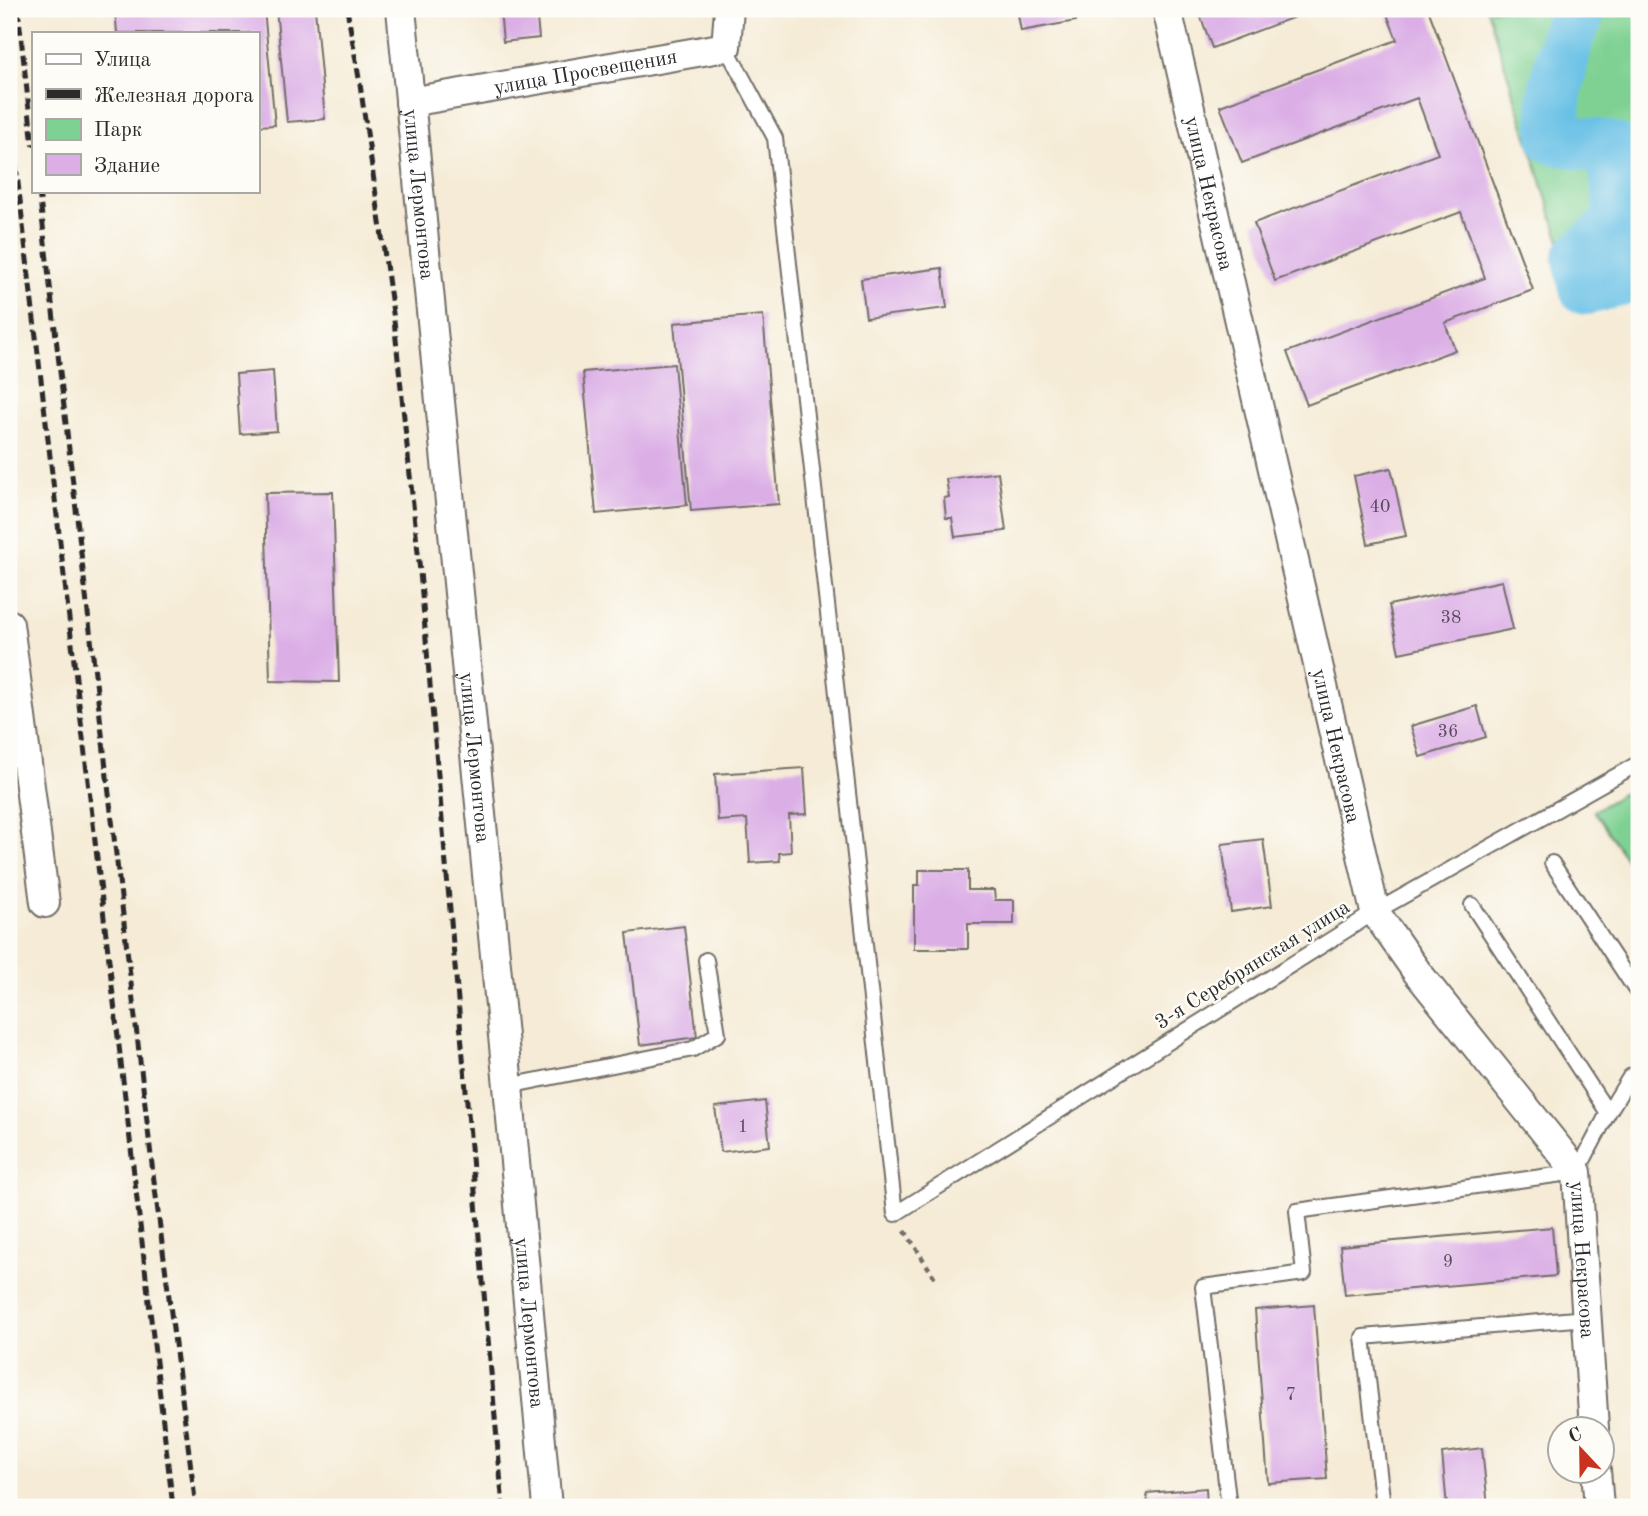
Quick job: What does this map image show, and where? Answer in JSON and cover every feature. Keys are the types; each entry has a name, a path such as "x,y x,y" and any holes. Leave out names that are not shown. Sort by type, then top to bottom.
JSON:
{"street":[{"name":"улица Лермонтова","path":"401,9 547,1507"},
{"path":"726,47 729,9"},
{"name":"улица Некрасова","path":"1167,9 1375,912 1417,972 1577,1172 1593,1414"},
{"name":"улица Просвещения","path":"410,102 726,47"},
{"path":"9,624 45,903"},
{"path":"1597,1484 1599,1507"}],"lane":[{"path":"726,47 775,138 895,1214"},
{"name":"3-я Серебрянская улица","path":"895,1214 1375,912 1639,763"},
{"path":"1552,863 1639,995"},
{"path":"1472,905 1608,1113"},
{"path":"508,1086 694,1049 719,1034 706,960"},
{"path":"1229,1507 1203,1287 1304,1273 1297,1211 1577,1172 1630,1077 1639,1071"},
{"path":"1373,1507 1383,1506 1363,1337 1587,1318"}],"path":[{"path":"895,1214 934,1278"}],"green space":[{"path":"1487,9 1639,9 1639,292 1572,280"},
{"path":"1639,784 1639,878 1594,811"}],"building":[{"path":"115,9 264,9 275,125 259,126 259,32 117,32"},
{"path":"276,9 315,9 325,119 287,122"},
{"path":"500,9 536,9 539,38 503,42"},
{"path":"1017,9 1074,9 1076,21 1021,31"},
{"path":"1198,9 1316,9 1212,48"},
{"path":"1385,9 1428,9 1533,290 1445,323 1455,350 1307,405 1287,352 1485,278 1461,212 1275,281 1254,223 1438,154 1417,98 1242,163 1220,106 1397,40"},
{"path":"942,268 947,308 866,318 861,279"},
{"path":"763,315 779,504 691,511 674,323"},
{"path":"674,364 687,505 596,514 583,372"},
{"path":"273,371 277,431 240,434 236,374"},
{"path":"1391,468 1406,536 1368,544 1354,476"},
{"path":"998,472 1006,531 955,537 952,518 946,518 944,498 949,497 946,479"},
{"path":"333,492 339,682 270,681 265,493"},
{"path":"1502,581 1513,629 1399,653 1389,605"},
{"path":"1477,706 1486,737 1420,757 1411,726"},
{"path":"804,768 807,814 789,815 791,852 779,853 780,861 750,863 747,819 718,821 715,774"},
{"path":"1263,839 1272,906 1231,912 1222,844"},
{"path":"919,870 968,870 968,890 994,890 995,900 1014,900 1014,924 968,924 968,949 914,949 914,885 919,885"},
{"path":"684,926 697,1037 640,1045 627,933"},
{"path":"765,1101 770,1146 721,1152 715,1107"},
{"path":"1552,1227 1556,1276 1345,1295 1340,1246"},
{"path":"1314,1305 1327,1479 1268,1483 1255,1310"},
{"path":"1482,1448 1488,1507 1447,1507 1442,1453"},
{"path":"1206,1488 1207,1507 1148,1507 1147,1493"}],"waterway":[{"path":"1580,9 1567,36 1554,96 1555,138 1613,149 1622,221 1580,258 1586,288 1639,275"}],"railway":[{"path":"18,9 32,137"},
{"path":"347,9 394,320 420,572 503,1507"},
{"path":"9,106 173,1507"},
{"path":"39,192 153,1173 196,1507"}]}
